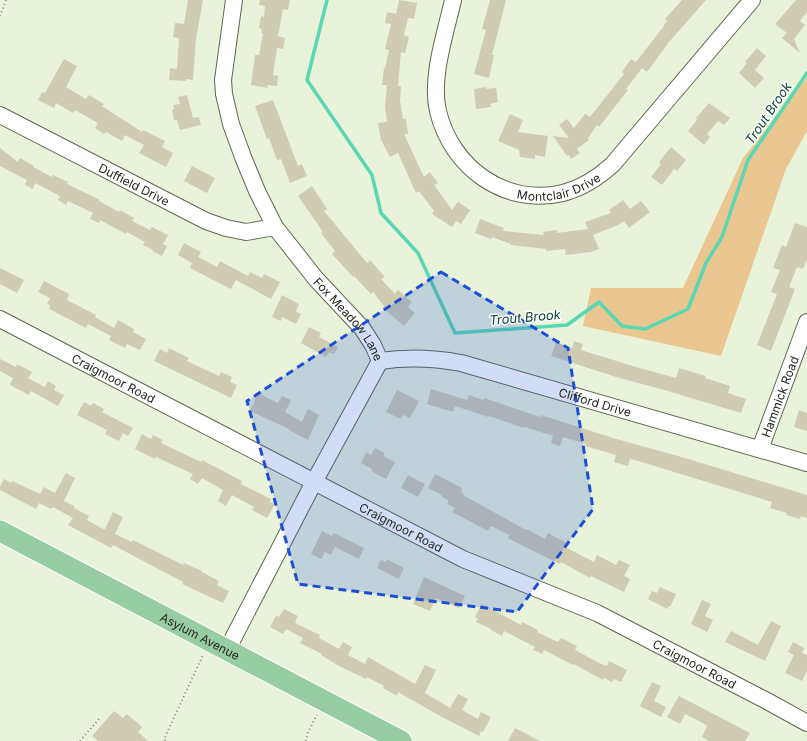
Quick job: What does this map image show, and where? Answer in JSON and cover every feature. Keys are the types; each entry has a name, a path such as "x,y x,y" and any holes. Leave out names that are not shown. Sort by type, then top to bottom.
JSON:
{"main road":[{"name":"Asylum Avenue","path":"0,531 401,741"}],"street":[{"name":"Fox Meadow Lane","path":"218,646 314,482 380,361 373,345 362,328 316,279 275,227 242,157 231,124 224,94 223,80 234,0"},
{"name":"Montclair Drive","path":"453,0 438,66 436,86 438,110 444,130 453,148 464,162 483,178 494,184 516,192 539,195 563,193 580,186 596,178 613,164 752,0"},
{"name":"Duffield Drive","path":"0,115 206,221 226,228 246,232 275,227"},
{"name":"Craigmoor Road","path":"0,319 464,559 597,613 807,723"},
{"name":"Hammick Road","path":"760,449 807,322"},
{"name":"Clifford Drive","path":"380,361 425,358 442,359 461,363 807,463"}],"path":[{"path":"0,16 6,0"},
{"path":"165,741 164,737 218,646"},
{"path":"306,741 312,723 324,701"},
{"path":"80,741 99,718"}],"highlighted area":[{"path":"441,272 568,348 593,509 517,612 298,584 247,401"}],"shaded area":[{"path":"807,77 807,131 786,169 721,356 583,326 591,288 683,288 743,158"}],"building":[{"path":"188,0 203,0 196,39 193,80 169,80 170,68 177,69 179,38 173,37 175,23 184,24"},
{"path":"260,0 290,0 288,10 283,9 278,36 285,38 283,49 277,48 273,75 278,76 277,86 267,85 268,88 251,85 255,55 259,55 263,34 261,33 262,29 259,28 261,16 264,17 265,6 259,5"},
{"path":"399,0 417,3 414,19 408,18 404,35 409,37 405,53 401,52 398,86 401,86 400,100 403,119 406,119 408,134 404,134 424,177 430,172 438,183 434,185 452,210 458,202 470,210 461,224 456,221 452,227 432,214 434,211 419,191 416,193 398,153 390,157 381,140 378,123 387,122 385,107 387,85 382,85 384,68 389,50 385,49 391,24 385,23 387,12 396,14"},
{"path":"490,0 506,0 492,55 494,55 489,78 474,74 486,30 482,29"},
{"path":"682,0 706,0 669,42 647,72 642,68 626,89 628,90 599,127 597,125 588,138 589,140 577,149 580,153 571,159 569,155 567,156 553,136 569,138 559,125 567,119 574,128 585,114 590,117 624,74 622,72 631,59 636,62 664,26 667,21 665,19"},
{"path":"796,0 807,0 807,12 800,21 805,25 794,39 800,53 782,38 787,33 775,24"},
{"path":"757,48 766,56 755,70 764,78 755,88 739,73 747,63 745,62"},
{"path":"64,59 77,66 66,87 86,99 89,95 104,104 102,106 142,132 143,130 165,141 162,147 173,153 166,167 139,153 144,145 125,135 122,141 106,132 104,134 95,128 98,123 75,110 73,113 56,103 54,108 38,100 42,92 45,93"},
{"path":"487,87 486,89 496,88 498,102 490,104 491,107 476,109 474,89"},
{"path":"187,95 193,118 199,117 201,125 180,130 177,120 174,120 172,110 174,109 173,105 180,104 178,97"},
{"path":"273,100 298,166 302,164 307,176 290,183 281,159 277,160 269,138 267,139 255,106"},
{"path":"709,103 730,118 724,125 718,121 707,134 710,137 704,145 688,131 697,120 696,118"},
{"path":"510,114 523,120 518,132 548,136 545,157 535,155 535,159 520,157 519,150 498,141"},
{"path":"671,147 686,160 677,171 674,169 662,185 651,177 661,164 659,162"},
{"path":"0,148 18,162 20,158 52,177 53,175 68,182 67,184 100,200 99,201 119,212 120,210 134,218 132,221 150,230 152,227 168,235 163,244 167,246 162,256 143,245 145,242 127,232 126,234 100,220 99,223 90,219 93,213 68,201 66,205 58,200 60,196 35,183 33,189 25,185 27,180 0,166"},
{"path":"192,166 215,178 207,193 184,181"},
{"path":"312,186 327,209 324,211 367,263 370,260 385,277 381,279 395,294 398,290 412,302 408,307 415,313 404,326 383,308 384,306 373,292 371,294 332,254 335,251 321,233 323,232 298,196"},
{"path":"623,200 630,209 641,201 650,212 629,228 624,221 593,235 599,249 591,252 566,255 565,249 546,251 546,249 511,245 492,237 491,239 475,233 480,219 504,228 503,231 544,235 543,232 557,230 557,233 588,229 585,222 611,213 609,210"},
{"path":"795,223 807,227 807,259 803,269 797,267 789,287 795,289 771,351 757,345 777,294 771,292 780,270 773,268 782,245 786,247"},
{"path":"184,243 201,252 198,257 217,267 220,261 248,276 250,272 262,278 264,274 280,282 271,299 236,280 231,289 190,268 192,263 178,255"},
{"path":"0,268 24,280 17,293 0,284"},
{"path":"44,281 69,294 67,300 96,315 95,317 114,328 118,320 134,329 133,332 146,339 140,350 127,344 125,348 109,340 111,336 88,324 86,328 49,309 50,305 47,304 50,298 38,292"},
{"path":"282,295 299,304 296,311 301,314 296,324 282,317 281,321 272,317"},
{"path":"309,327 321,333 319,337 338,347 334,354 329,352 326,357 301,343"},
{"path":"574,341 583,344 581,350 636,367 676,378 679,368 706,376 705,378 730,386 728,393 746,399 741,413 616,377 551,356 556,342 572,348"},
{"path":"169,348 189,358 187,361 219,376 221,372 232,377 230,382 237,385 231,398 154,361 160,349 167,353"},
{"path":"0,359 16,367 17,364 32,372 28,378 45,387 48,381 56,386 54,390 64,395 58,406 31,391 29,395 10,385 13,378 0,371"},
{"path":"431,389 467,400 469,395 483,400 484,398 540,417 541,415 613,438 807,495 807,518 801,516 800,519 770,508 772,502 635,460 630,459 628,466 614,462 616,455 585,446 586,444 563,437 560,446 551,443 553,436 525,427 524,428 455,406 453,412 427,404"},
{"path":"397,390 419,401 410,418 403,415 401,419 386,412"},
{"path":"258,393 278,403 282,396 291,400 285,412 302,422 308,409 319,415 308,440 289,429 250,411"},
{"path":"84,402 91,406 93,403 104,409 102,412 133,428 128,436 123,433 119,441 105,434 107,430 77,415"},
{"path":"799,410 807,413 807,431 794,427"},
{"path":"142,434 151,439 153,435 163,440 161,443 201,462 202,460 242,481 241,484 271,499 270,502 275,504 267,518 252,510 254,507 232,495 226,506 218,501 223,490 202,478 198,484 190,479 193,474 156,457 155,459 135,449"},
{"path":"375,448 385,453 383,456 395,462 386,479 371,471 372,469 361,463 366,452 371,455"},
{"path":"66,473 75,478 64,501 89,516 87,520 103,529 105,529 113,512 123,517 115,534 132,542 133,540 183,565 184,563 202,571 219,581 217,585 229,591 223,603 182,584 183,582 113,545 111,548 68,525 73,518 53,507 51,509 39,503 36,509 0,490 4,479 11,483 12,481 40,494 44,487 55,493"},
{"path":"435,474 462,488 461,492 464,494 463,495 526,530 527,529 545,539 548,533 569,544 567,548 594,562 597,555 616,565 619,560 630,565 624,576 630,579 624,592 591,576 590,578 561,562 560,564 523,546 508,538 509,535 491,526 488,531 452,512 455,508 447,504 449,501 441,496 442,495 428,488"},
{"path":"408,475 425,484 418,497 401,488"},
{"path":"322,531 332,536 334,533 364,548 359,559 335,547 331,555 325,552 321,559 311,554"},
{"path":"387,559 404,568 399,579 377,568 381,560 386,562"},
{"path":"424,577 465,596 459,608 436,598 430,611 413,604"},
{"path":"660,587 676,594 670,607 669,606 667,609 648,599 652,591 657,593"},
{"path":"702,600 711,604 705,616 713,620 707,632 691,624"},
{"path":"482,604 521,625 522,622 538,630 537,632 558,642 561,638 577,646 575,650 599,663 607,666 609,661 627,670 621,682 614,679 612,682 604,678 603,680 544,650 542,654 533,650 535,647 504,631 502,636 476,622 478,619 475,617"},
{"path":"284,609 298,616 295,622 320,635 319,638 339,649 343,642 352,647 348,655 365,664 368,657 415,684 425,665 436,670 425,693 450,708 458,694 468,699 462,710 478,719 481,712 491,717 483,732 481,731 479,736 398,692 397,696 383,688 384,686 367,677 366,679 339,666 321,655 322,654 300,643 303,638 286,629 283,634 270,627 276,616 279,617"},
{"path":"771,621 781,626 765,661 725,642 731,631 758,645"},
{"path":"793,642 804,648 802,653 807,655 807,671 802,681 785,673 794,655 788,652"},
{"path":"652,682 661,686 654,701 666,707 661,717 640,706"},
{"path":"679,696 750,733 745,741 709,741 702,737 707,726 701,722 685,714 680,724 667,717"},
{"path":"114,711 123,718 127,714 142,727 138,732 148,741 98,741 92,736"},
{"path":"515,728 540,741 508,741"}],"waterway":[{"name":"Trout Brook","path":"327,0 307,80 372,175 381,213 418,253 455,333 567,325 599,302 622,326 645,329 688,309 706,263 722,237 748,160 807,73"}]}
